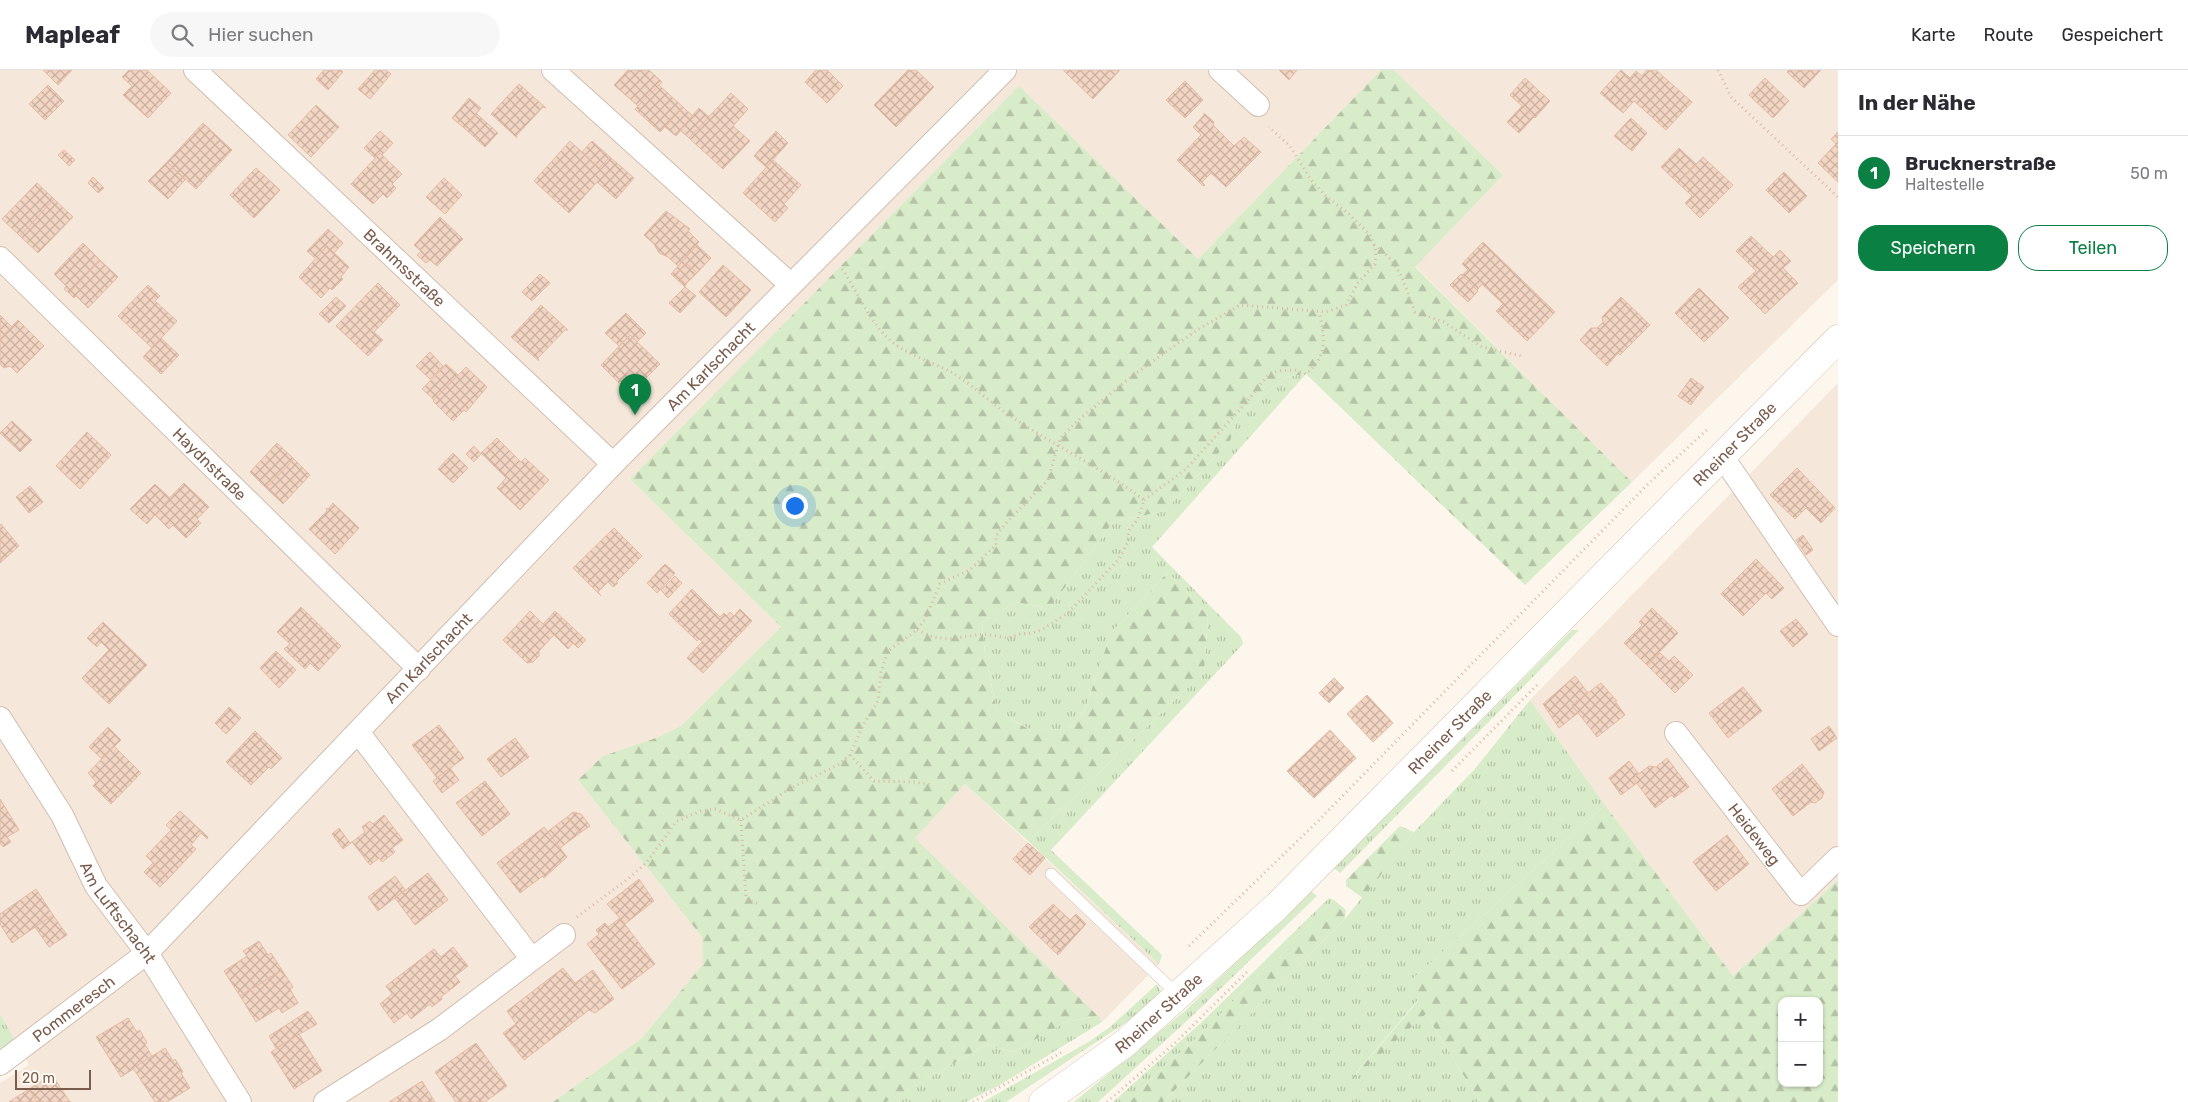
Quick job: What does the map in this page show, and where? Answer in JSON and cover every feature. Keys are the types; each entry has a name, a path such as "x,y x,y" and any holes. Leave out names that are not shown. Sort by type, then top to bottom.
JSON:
{"main road":[{"name":"Rheiner Straße","path":"1042,1102 1124,1044 1277,906 1838,339"}],"street":[{"name":"Brahmsstraße","path":"195,70 612,464"},
{"path":"553,70 790,284"},
{"path":"1220,70 1258,105"},
{"name":"Am Karlschacht","path":"147,954 612,464 827,248 990,75"},
{"name":"Haydnstraße","path":"0,258 419,669"},
{"path":"1722,456 1838,625"},
{"name":"Am Luftschacht","path":"0,718 62,815 96,886 147,954 240,1102"},
{"path":"358,732 531,958"},
{"name":"Heideweg","path":"1676,732 1801,894 1838,858"},
{"path":"325,1102 440,1029 564,934"},
{"name":"Pommeresch","path":"0,1064 147,954"}],"lane":[{"path":"1051,874 1178,995"}],"path":[{"path":"1718,70 1731,97 1838,198"},
{"path":"741,820 791,788 838,765 850,756 863,725 878,701 881,672 888,651 917,630 925,619 940,584 984,559 996,545 996,536 1007,522 1048,480 1060,440 1075,424 1132,376 1225,312 1240,305 1326,312 1346,305 1358,283 1375,264 1376,251 1370,235 1348,213 1328,198 1312,180 1290,146 1254,114 1258,105"},
{"path":"1374,245 1386,253 1398,268 1415,312 1444,322 1482,347 1521,356"},
{"path":"827,248 852,284 867,312 888,338 904,350 952,373 1010,415 1058,446 1116,479 1144,500"},
{"path":"917,630 933,637 948,639 984,634 1008,638 1043,629 1068,613 1119,559 1128,542 1130,530 1138,519 1144,500 1186,469 1244,405 1269,374 1295,370 1306,374 1318,365 1323,349 1323,331 1319,312"},
{"path":"1187,948 1316,823 1649,483 1713,425"},
{"path":"850,756 874,781 914,782 932,786"},
{"path":"564,934 562,929 646,863 677,821 701,811 715,809 741,820"},
{"path":"741,820 746,899 759,904"},
{"path":"973,1102 1068,1049"}],"shaded area":[{"path":"0,70 1381,70 1198,259 1018,87 630,479 781,627 681,726 578,780 702,937 703,964 642,1038 553,1102 0,1102 0,1083 29,1065 0,1014"},
{"path":"1394,70 1838,70 1838,280 1632,482 1415,266 1503,175"},
{"path":"1838,383 1838,880 1733,976 1605,805 1530,700"},
{"path":"965,784 1159,964 1102,1022 914,838"}],"green space":[{"path":"1381,70 1394,70 1503,175 1415,267 1632,482 1525,585 1306,374 1285,377 1238,417 1230,441 1164,511 1113,522 1049,609 1016,602 982,622 985,654 997,711 1030,730 1067,729 1084,712 1111,633 1168,572 1208,616 1204,672 1028,841 965,784 915,838 1098,1016 1066,1022 1013,1052 986,1045 886,1102 553,1102 642,1038 703,964 702,937 578,780 603,756 656,738 681,726 781,627 630,479 1019,86 1198,259"},
{"path":"1306,374 1152,547 1241,637 1243,644 1051,850 1162,955 1159,964 1028,841 1204,672 1208,616 1168,572 1111,633 1084,712 1067,729 1031,730 997,711 985,654 982,622 1016,602 1049,609 1113,522 1164,511 1230,441 1238,417 1285,377"},
{"path":"1572,630 1579,630 1340,873 1334,868"},
{"path":"1530,700 1605,805 1408,983 1418,1000 1350,1080 1426,1014 1480,1102 1163,1102 1345,919 1414,832 1474,770"},
{"path":"1605,805 1733,976 1838,880 1838,1102 1480,1102 1426,1014 1347,1084 1418,1001 1408,983"},
{"path":"1400,826 1414,832 1363,898 1346,886 1346,880"},
{"path":"1311,891 1317,896 1190,1018 1098,1102 1074,1102 1186,1010"},
{"path":"1329,898 1334,900 1210,1025 1149,1081 1130,1102 1113,1102 1204,1020"},
{"path":"1334,900 1346,910 1345,919 1163,1102 1130,1102 1149,1081 1210,1025"},
{"path":"1157,984 1161,992 1131,1019 1006,1102 983,1102 1090,1041 1110,1027"},
{"path":"0,1014 15,1040 0,1049"},
{"path":"1098,1016 1102,1022 998,1086 966,1102 886,1102 986,1045 1013,1052 1066,1022"}],"building":[{"path":"43,70 72,70 58,85"},
{"path":"129,70 147,70 171,93 148,118 123,95 132,86 122,77"},
{"path":"324,70 341,70 343,72 328,90 316,79"},
{"path":"375,70 386,70 391,74 370,99 358,89"},
{"path":"628,70 649,70 662,82 639,107 614,85"},
{"path":"816,70 827,70 843,86 827,103 805,82"},
{"path":"908,70 916,70 934,87 896,127 874,105"},
{"path":"1063,70 1120,70 1093,99"},
{"path":"1279,70 1297,70 1289,80"},
{"path":"1621,70 1630,78 1636,71 1642,76 1647,70 1656,70 1692,102 1666,130 1634,101 1623,113 1600,93"},
{"path":"1789,70 1821,70 1804,88 1787,72"},
{"path":"1525,78 1550,101 1535,118 1510,95"},
{"path":"1765,78 1789,101 1773,118 1749,95"},
{"path":"1185,81 1203,100 1185,118 1166,100"},
{"path":"519,84 546,108 543,107 516,136 517,138 491,114"},
{"path":"48,85 64,101 45,120 29,104"},
{"path":"659,85 683,107 660,132 635,109"},
{"path":"731,93 748,109 733,126 750,141 723,169 689,138"},
{"path":"469,98 481,108 464,128 452,118"},
{"path":"316,105 339,127 311,157 288,135"},
{"path":"1522,106 1534,117 1519,133 1507,122"},
{"path":"683,107 693,116 676,136 665,127"},
{"path":"699,108 709,117 689,138 680,130"},
{"path":"1204,113 1234,146 1244,137 1261,152 1226,187 1211,173 1202,182 1205,185 1203,186 1177,160 1201,135 1193,127"},
{"path":"477,114 498,133 485,147 464,128"},
{"path":"1631,118 1647,133 1632,151 1614,136"},
{"path":"203,123 232,150 196,189 167,162"},
{"path":"380,131 393,143 382,155 380,153 375,158 364,148"},
{"path":"776,131 788,143 780,152 767,141"},
{"path":"1838,132 1838,182 1818,163 1836,144 1831,139"},
{"path":"570,141 599,168 610,157 634,178 616,199 597,182 569,213 534,181"},
{"path":"592,141 610,157 599,168 582,152"},
{"path":"767,141 780,152 766,167 754,156"},
{"path":"1679,148 1696,164 1678,183 1661,167"},
{"path":"64,150 75,160 69,166 58,155"},
{"path":"380,153 402,174 392,184 396,188 387,198 383,194 373,204 351,184"},
{"path":"1703,157 1733,185 1700,218 1685,203 1692,196 1678,183"},
{"path":"773,160 801,185 784,204 788,208 775,222 743,193"},
{"path":"167,162 185,180 168,199 148,181"},
{"path":"256,168 280,190 254,218 230,195"},
{"path":"1784,172 1807,196 1789,213 1766,190"},
{"path":"93,177 104,188 98,193 88,183"},
{"path":"444,178 462,195 445,214 426,197"},
{"path":"37,183 54,199 20,236 2,219"},
{"path":"54,199 73,217 38,253 20,236"},
{"path":"666,211 690,229 688,231 699,242 678,266 668,257 659,253 654,244 644,235"},
{"path":"440,217 463,239 437,266 430,260 426,263 417,255 421,251 414,245"},
{"path":"328,229 343,243 334,253 327,246 316,259 307,251"},
{"path":"1751,236 1773,257 1780,250 1791,261 1783,268 1798,283 1765,314 1738,287 1756,271 1736,251"},
{"path":"1483,242 1555,312 1527,341 1496,311 1503,304 1482,284 1477,290 1462,275 1468,270 1462,264"},
{"path":"83,243 100,260 69,293 64,289 66,286 54,274"},
{"path":"697,245 711,258 697,273 686,263 676,275 686,284 685,287 671,274"},
{"path":"327,246 349,267 341,277 343,279 332,290 330,288 321,298 299,277"},
{"path":"100,260 118,277 88,308 76,296 74,298 69,293"},
{"path":"686,263 697,273 686,284 676,275"},
{"path":"723,265 751,290 726,317 699,292"},
{"path":"540,274 550,283 532,301 522,292"},
{"path":"1461,274 1478,291 1468,302 1450,285"},
{"path":"378,283 400,305 374,332 383,340 368,356 336,326"},
{"path":"148,285 160,296 155,301 177,321 152,348 118,316"},
{"path":"685,287 696,296 680,313 669,303"},
{"path":"1699,288 1729,318 1704,342 1675,313"},
{"path":"336,297 346,306 329,323 319,314"},
{"path":"1621,297 1650,325 1620,355 1618,353 1607,366 1580,340 1591,328 1597,328 1603,322 1602,317"},
{"path":"541,305 568,330 565,330 538,358 539,361 511,337"},
{"path":"626,313 646,333 637,342 630,335 619,346 605,333"},
{"path":"0,315 12,327 0,339"},
{"path":"18,320 44,346 17,373 10,366 4,368 0,364 0,339"},
{"path":"630,335 660,364 630,394 601,365"},
{"path":"161,338 179,355 161,374 143,357"},
{"path":"430,352 443,366 430,379 416,366"},
{"path":"446,364 458,375 434,400 422,389"},
{"path":"466,367 487,387 466,412 464,410 453,421 433,401"},
{"path":"1691,378 1704,387 1691,405 1678,396"},
{"path":"12,421 32,440 20,452 0,433"},
{"path":"87,432 111,455 80,489 56,466"},
{"path":"497,438 521,462 525,458 549,480 520,510 497,488 506,478 481,453"},
{"path":"277,443 294,459 266,488 250,472"},
{"path":"474,446 481,454 474,462 466,454"},
{"path":"453,453 468,468 453,483 438,469"},
{"path":"294,459 310,475 283,504 266,488"},
{"path":"1797,468 1835,508 1821,523 1806,508 1795,519 1770,495"},
{"path":"184,483 209,507 197,519 201,523 186,538 173,525 169,529 154,514"},
{"path":"155,484 170,498 147,524 130,509"},
{"path":"30,486 43,502 29,513 16,497"},
{"path":"333,503 359,528 335,554 309,529 327,511 326,508 328,509"},
{"path":"0,525 19,546 0,563"},
{"path":"614,528 642,556 613,587 608,582 598,592 601,596 573,568"},
{"path":"1803,535 1813,550 1806,555 1796,540"},
{"path":"1756,559 1784,588 1772,599 1766,593 1743,616 1721,594"},
{"path":"665,564 675,573 657,593 647,583"},
{"path":"675,576 682,583 668,598 661,590"},
{"path":"692,589 720,617 724,613 727,616 730,612 734,616 740,609 752,621 703,673 687,658 702,642 699,639 697,641 669,614"},
{"path":"301,607 341,646 318,671 310,663 305,669 284,649 290,644 277,632"},
{"path":"1652,608 1678,633 1647,665 1624,643 1642,625 1639,622"},
{"path":"530,611 554,635 539,651 539,656 533,662 527,663 503,640"},
{"path":"555,611 586,640 578,648 573,643 568,649 543,624"},
{"path":"1796,619 1808,634 1793,647 1780,631"},
{"path":"103,622 147,665 109,704 82,678 109,650 101,642 97,647 87,638"},
{"path":"276,651 296,670 279,688 260,668"},
{"path":"1660,653 1669,661 1674,656 1693,675 1675,693 1647,665"},
{"path":"1575,676 1588,693 1572,705 1578,713 1559,728 1543,704"},
{"path":"1334,678 1344,688 1329,703 1319,693"},
{"path":"1601,683 1617,701 1615,701 1625,715 1597,737 1572,705"},
{"path":"1743,687 1762,711 1728,738 1709,713"},
{"path":"1367,695 1393,723 1373,742 1347,714"},
{"path":"229,707 241,718 226,734 215,723"},
{"path":"439,725 464,758 437,778 412,745"},
{"path":"1829,726 1837,738 1819,751 1811,739"},
{"path":"108,727 121,740 102,759 89,747"},
{"path":"1330,730 1356,758 1314,798 1287,771"},
{"path":"255,731 282,758 271,769 269,767 251,785 226,762"},
{"path":"515,738 529,757 501,777 487,759"},
{"path":"114,746 141,773 111,804 93,786 96,782 88,773"},
{"path":"1667,758 1689,787 1674,798 1672,795 1655,808 1633,778 1649,766 1656,767"},
{"path":"1629,761 1638,773 1633,778 1637,783 1621,795 1609,778"},
{"path":"1802,764 1824,792 1822,798 1815,803 1811,802 1793,816 1772,789"},
{"path":"450,768 459,780 442,793 433,781"},
{"path":"485,781 510,814 482,836 456,803"},
{"path":"0,799 19,830 7,837 11,842 3,847 0,843"},
{"path":"180,811 208,837 207,839 201,833 191,845 196,849 169,878 146,856 171,830 166,825"},
{"path":"573,812 581,814 590,826 580,833 567,817"},
{"path":"384,815 403,840 392,848 395,852 382,862 379,858 370,865 352,842 365,832 362,827 370,821 373,824"},
{"path":"567,817 580,833 560,848 547,832"},
{"path":"544,827 567,857 544,878 543,876 520,893 497,863"},
{"path":"339,828 350,843 352,842 343,849 332,834"},
{"path":"1727,835 1749,864 1716,891 1693,862"},
{"path":"1028,843 1045,858 1030,875 1013,859"},
{"path":"153,863 169,878 160,887 144,872"},
{"path":"428,873 448,900 415,925 395,898"},
{"path":"395,876 405,890 378,911 368,897"},
{"path":"639,879 654,901 625,924 607,904"},
{"path":"36,889 53,915 12,943 0,924 0,914"},
{"path":"1053,904 1070,920 1076,914 1086,924 1058,955 1029,927"},
{"path":"53,915 67,935 49,947 35,927"},
{"path":"620,918 655,964 622,989 587,944 599,934 596,930 605,923 608,927"},
{"path":"259,941 268,955 271,953 282,970 240,996 224,971 247,956 243,951"},
{"path":"453,947 468,966 455,976 460,982 432,1007 430,1004 411,1019 407,1013 394,1023 380,1004 392,994 386,986 434,949 441,957"},
{"path":"563,968 575,983 593,970 614,999 595,1013 589,1010 524,1060 503,1033 516,1024 507,1011"},
{"path":"282,970 293,987 290,989 298,1003 282,1013 279,1008 256,1022 240,996"},
{"path":"308,1011 317,1024 276,1048 269,1036"},
{"path":"128,1018 137,1032 140,1030 152,1057 121,1077 96,1037"},
{"path":"299,1034 322,1071 294,1089 271,1052"},
{"path":"476,1043 507,1086 485,1102 456,1102 435,1072"},
{"path":"165,1048 173,1061 175,1059 190,1088 167,1102 155,1102 133,1068"},
{"path":"52,1075 70,1102 37,1102 29,1089"},
{"path":"422,1081 435,1102 389,1102"},
{"path":"29,1089 37,1102 9,1102"}],"place":[{"name":"Brucknerstraße","path":"635,415"}]}
